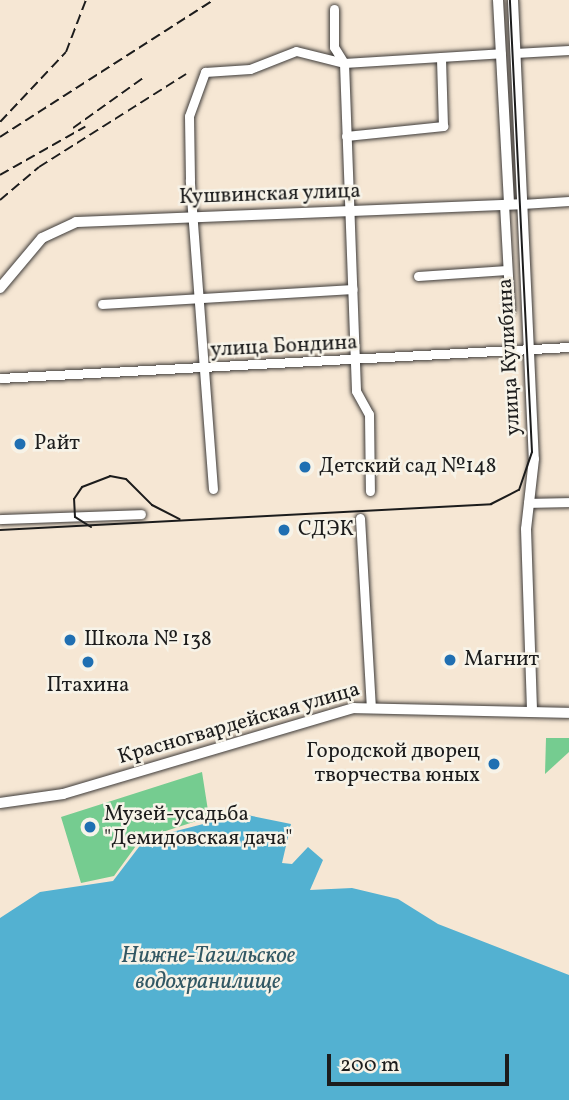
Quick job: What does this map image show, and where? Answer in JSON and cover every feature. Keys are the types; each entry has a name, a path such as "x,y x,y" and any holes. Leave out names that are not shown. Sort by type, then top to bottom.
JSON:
{"main road":[{"path":"498,0 506,204"},
{"name":"улица Кулибина","path":"513,0 534,459 528,503 532,712"},
{"name":"Кушвинская улица","path":"0,288 42,238 64,225 522,204"},
{"name":"Красногвардейская улица","path":"0,803 48,797 371,706 569,713"}],"street":[{"path":"334,9 334,47 344,63 356,394 369,414 370,491"},
{"path":"515,52 569,50"},
{"path":"213,489 190,107 207,69 250,69 296,51 344,63 501,53"},
{"path":"345,136 443,126 441,57"},
{"name":"Кушвинская улица","path":"522,204 569,201"},
{"path":"506,204 510,310"},
{"path":"418,276 507,270"},
{"path":"102,304 353,289"},
{"name":"улица Бондина","path":"0,378 355,361 569,347"},
{"path":"528,503 569,502"},
{"path":"0,519 141,514"},
{"path":"360,519 371,706"}],"green space":[{"path":"546,738 569,738 569,752 545,774"},
{"path":"202,772 209,817 141,839 114,876 81,883 61,817"}],"water":[{"name":"Нижне-Тагильское водохранилище","path":"242,814 291,824 282,863 292,864 308,847 323,860 310,890 352,888 398,899 438,924 569,975 569,1100 0,1100 0,918 40,892 113,881 145,839"}],"tram line":[{"path":"0,530 491,504 519,490 532,452 510,0"},
{"path":"91,527 75,517 74,499 82,487 110,476 126,479 152,505 180,519"}],"railway":[{"path":"0,122 66,52 86,0"},
{"path":"0,137 213,0"},
{"path":"0,200 39,167 186,74"},
{"path":"73,128 143,78"},
{"path":"0,175 85,127"}],"place":[{"name":"Райт","path":"20,444"},
{"name":"Детский сад №148","path":"305,467"},
{"name":"СДЭК","path":"284,530"},
{"name":"Школа № 138","path":"70,640"},
{"name":"Магнит","path":"450,660"},
{"name":"Птахина","path":"88,662"},
{"name":"Городской дворец творчества юных","path":"494,764"},
{"name":"Музей-усадьба \"Демидовская дача\"","path":"90,827"}]}
